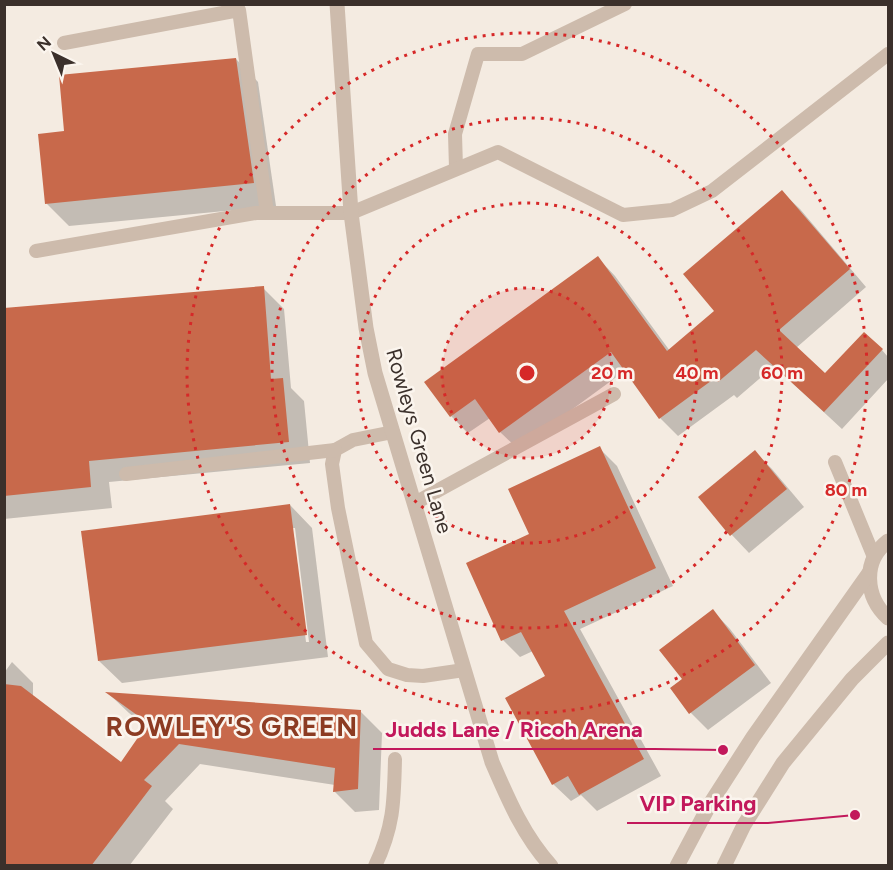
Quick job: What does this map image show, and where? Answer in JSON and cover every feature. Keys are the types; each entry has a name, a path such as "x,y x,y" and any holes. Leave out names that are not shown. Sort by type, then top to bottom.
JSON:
{"street":[{"name":"Rowleys Green Lane","path":"337,4 351,213 366,328 375,373 492,762 515,816 535,848 551,866"},
{"path":"677,866 710,804 753,737 869,573 874,557 888,541"},
{"path":"869,573 870,590 876,605 888,618"},
{"path":"724,866 744,825 783,763 852,679 888,643"}],"lane":[{"path":"456,168 455,134 478,54 522,54 625,4"},
{"path":"64,42 239,10 267,213"},
{"path":"36,251 256,213 351,213 498,152 623,215 672,210 712,191 888,54"},
{"path":"415,504 614,394"},
{"path":"126,474 335,450 353,440 393,432"},
{"path":"335,450 332,464 338,508 366,643 388,669 407,675 423,676 464,670"},
{"path":"835,462 874,557"},
{"path":"375,866 385,846 394,811 395,759"}],"building":[{"path":"236,58 254,183 45,204 38,134 64,131 59,75"},
{"path":"782,190 850,269 779,330 825,373 864,332 883,349 824,412 756,350 718,382 715,378 659,419 611,352 499,433 475,399 450,417 424,382 598,256 667,351 714,311 683,274"},
{"path":"264,286 271,379 283,378 289,442 89,461 91,487 4,496 4,308"},
{"path":"600,446 656,568 564,611 644,759 579,795 568,776 552,785 505,698 545,676 521,632 501,641 466,563 529,534 508,489"},
{"path":"755,450 787,489 730,536 698,497"},
{"path":"290,504 307,635 98,661 81,531"},
{"path":"713,609 755,665 689,714 670,688 682,679 659,650"},
{"path":"4,684 21,686 121,762 148,723 105,692 361,710 358,789 333,792 335,768 179,744 144,780 152,786 91,866 4,866"}],"place":[{"name":"Judds Lane / Ricoh Arena","path":"723,750"},
{"name":"VIP Parking","path":"855,815"}],"district":[{"name":"ROWLEY'S GREEN","path":"232,727"}]}
